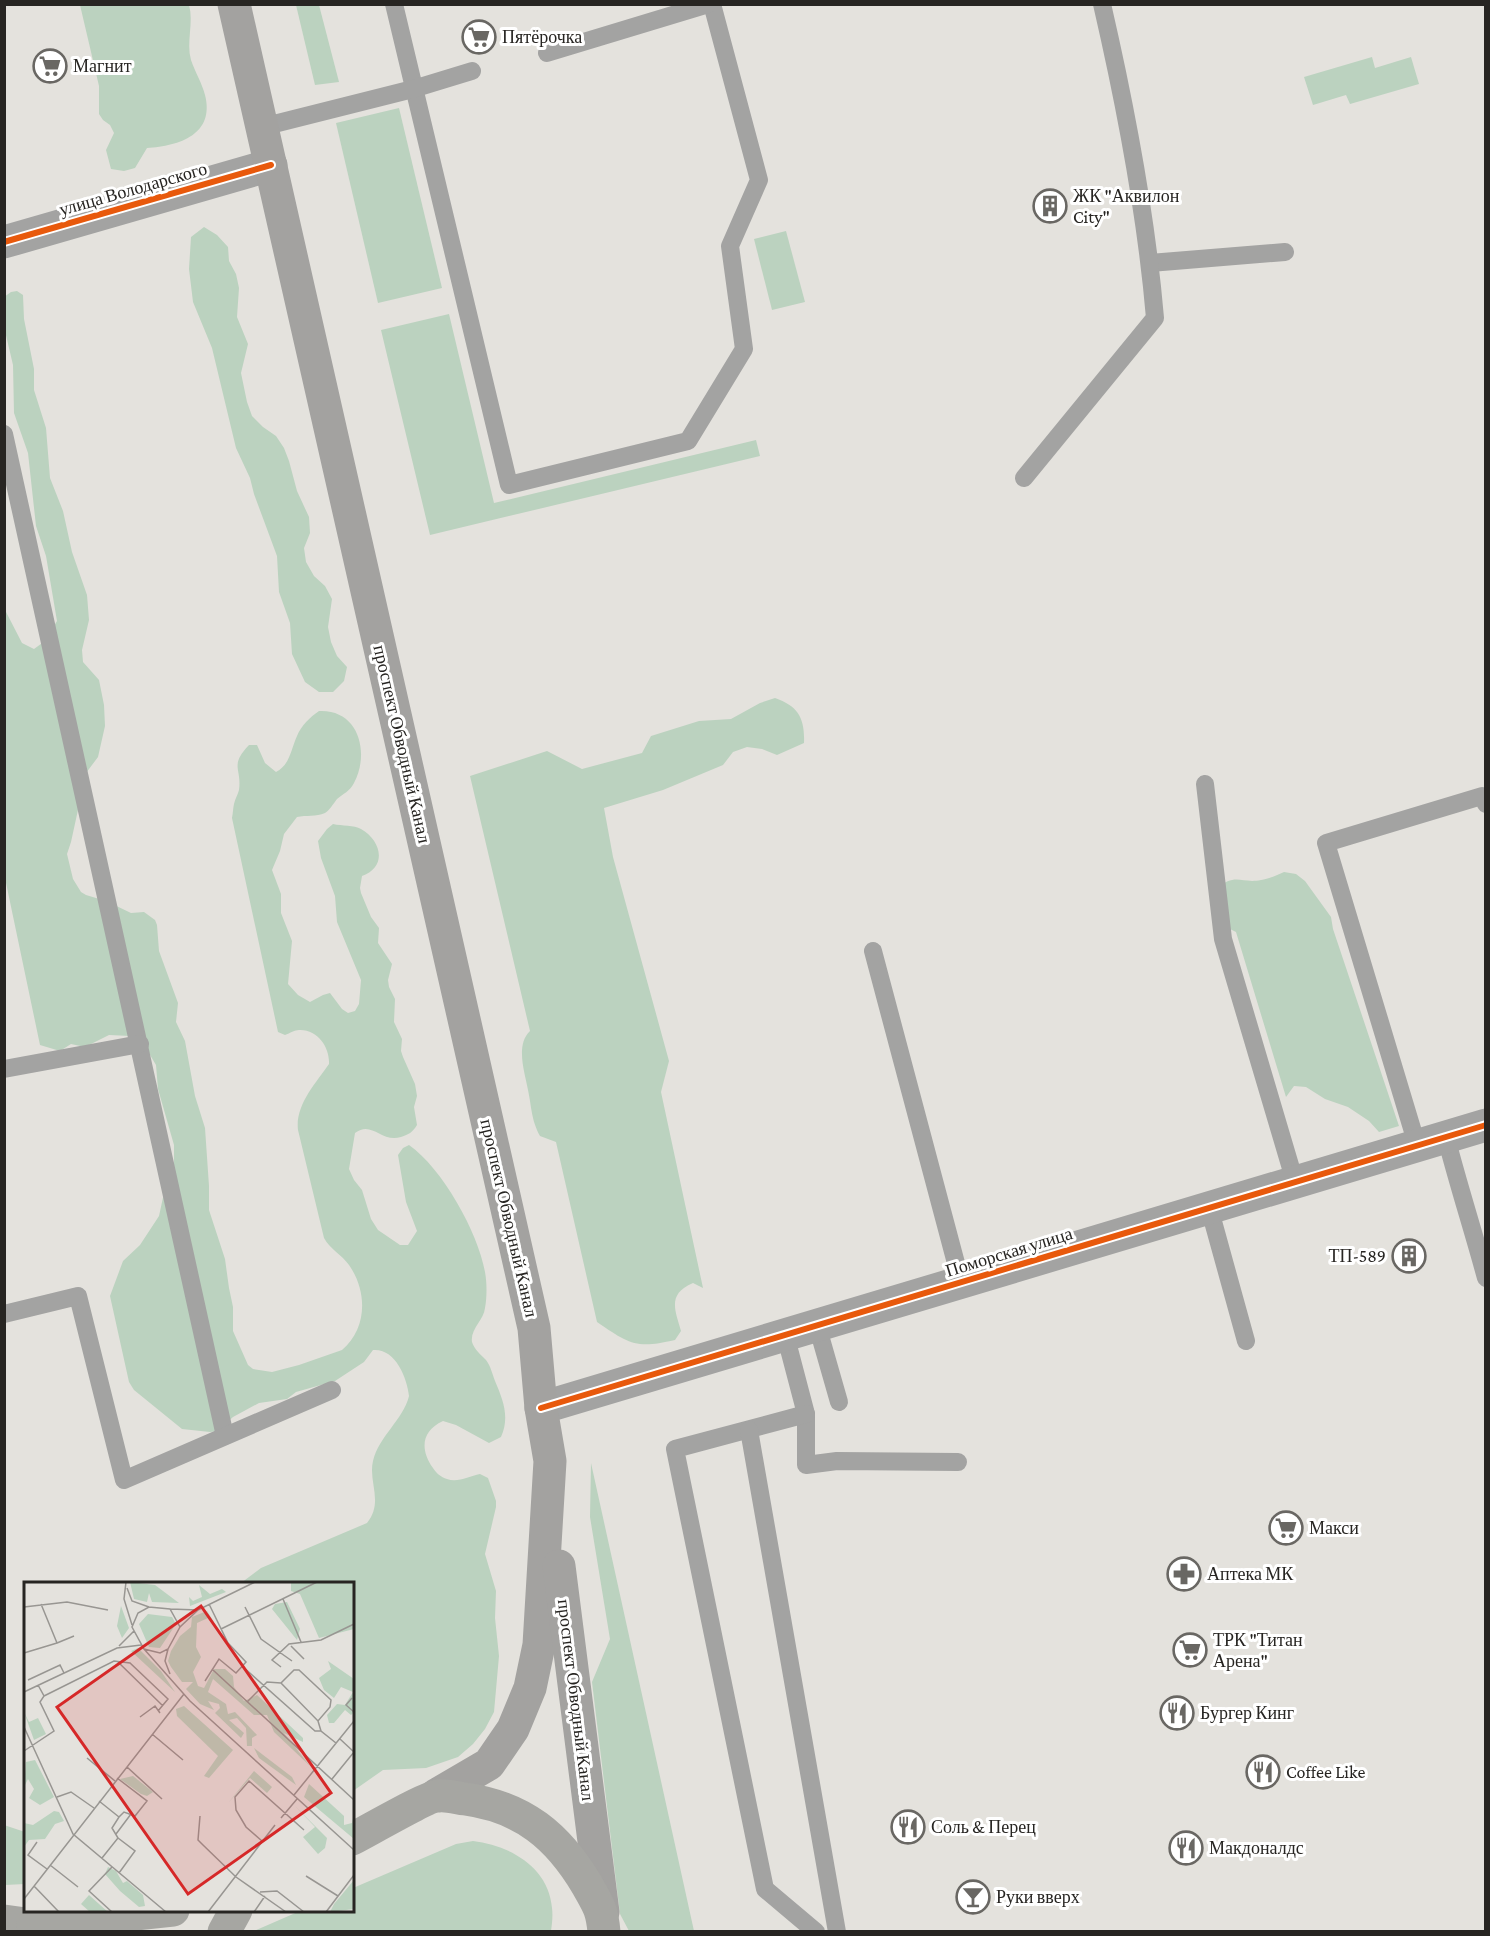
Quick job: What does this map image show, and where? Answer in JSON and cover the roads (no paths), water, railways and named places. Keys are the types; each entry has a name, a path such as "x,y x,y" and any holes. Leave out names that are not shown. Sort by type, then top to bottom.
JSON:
{"main road":[{"name":"проспект Обводный Канал","path":"234,4 534,1328 541,1408 550,1461 539,1645 530,1688 513,1730 489,1764 436,1796"},
{"name":"проспект Обводный Канал","path":"550,1487 603,1922"},
{"path":"354,1838 436,1796 506,1809 532,1823 560,1846 582,1877 603,1922"},
{"path":"28,1926 163,1912"},
{"path":"224,1932 235,1912"}],"street":[{"name":"улица Володарского","path":"4,242 271,165"},
{"name":"Поморская улица","path":"541,1408 1485,1125"}],"lane":[{"path":"394,4 509,484 688,441 744,350 730,246 759,180 711,4 547,53"},
{"path":"1024,478 1155,318 1150,262 1135,157 1102,4"},
{"path":"262,127 413,89 472,71"},
{"path":"1150,262 1285,252"},
{"path":"4,434 225,1436"},
{"path":"1205,784 1223,939 1295,1182"},
{"path":"1485,804 1482,796 1326,843 1431,1141 1459,1190 1466,1208 1485,1278"},
{"path":"873,951 961,1282"},
{"path":"4,1069 140,1044"},
{"path":"1209,1208 1246,1341"},
{"path":"4,1314 78,1296 124,1480 332,1390"},
{"path":"817,1325 838,1402"},
{"path":"785,1334 806,1414 807,1465 837,1461 958,1462"},
{"path":"806,1414 675,1449 765,1888 816,1932"},
{"path":"749,1430 837,1932"}],"place":[{"name":"Пятёрочка","path":"479,37"},
{"name":"Магнит","path":"50,66"},
{"name":"ЖК \"Аквилон City\"","path":"1050,206"},
{"name":"ТП-589","path":"1409,1256"},
{"name":"Макси","path":"1286,1528"},
{"name":"Аптека МК","path":"1184,1574"},
{"name":"ТРК \"Титан Арена\"","path":"1190,1650"},
{"name":"Бургер Кинг","path":"1177,1713"},
{"name":"Coffee Like","path":"1263,1772"},
{"name":"Соль & Перец","path":"908,1827"},
{"name":"Макдоналдс","path":"1186,1848"},
{"name":"Руки вверх","path":"973,1897"}]}
